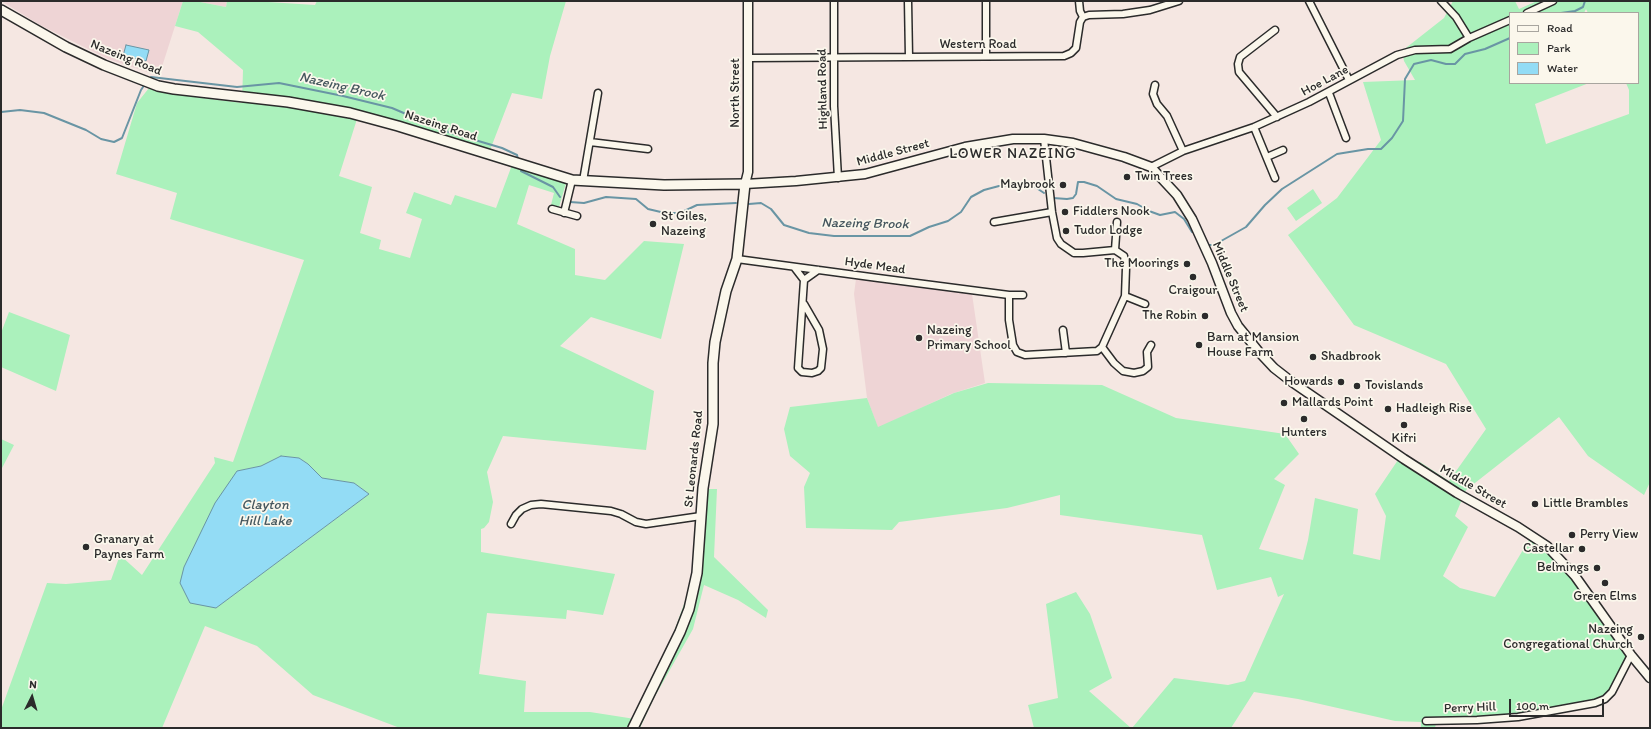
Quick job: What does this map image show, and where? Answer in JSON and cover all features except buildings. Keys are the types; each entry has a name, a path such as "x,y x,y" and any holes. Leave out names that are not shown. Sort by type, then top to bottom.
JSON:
{"main road":[{"name":"Nazeing Road","path":"1,10 66,47 104,65 158,86 288,102 350,113 398,126 572,180 664,185 745,184"},
{"name":"St Leonards Road","path":"633,728 657,682 680,632 689,609 697,573 700,516 713,424 712,364 726,291 737,259 745,184"}],"street":[{"name":"North Street","path":"745,184 748,172 748,1"},
{"name":"Highland Road","path":"834,1 834,106 838,178"},
{"path":"908,1 909,57"},
{"path":"986,1 986,56"},
{"path":"1079,1 1080,11 1083,17 1088,15 1123,14 1143,11 1179,1"},
{"path":"1309,1 1350,80"},
{"path":"1441,1 1456,17 1469,38"},
{"path":"1529,12 1553,1"},
{"name":"Western Road","path":"748,58 1064,56 1071,53 1076,48 1080,22 1083,17"},
{"name":"Hoe Lane","path":"1151,167 1184,151 1254,127 1277,117 1329,93 1397,55 1415,50 1450,49 1469,38 1509,20"},
{"path":"1275,30 1240,57 1238,64 1239,72 1277,117"},
{"path":"1155,85 1153,94 1157,104 1167,116 1184,151"},
{"path":"583,181 598,93"},
{"path":"1329,93 1346,138"},
{"path":"1254,127 1275,178"},
{"name":"Middle Street","path":"745,184 838,178 872,172 940,153 989,142 1013,139 1073,143 1095,148 1151,167 1177,196 1192,219 1238,326 1269,362 1292,382 1404,459 1547,546 1575,576 1631,655 1650,678"},
{"path":"1009,295 1009,320 1014,345 1017,352 1025,355 1097,351 1102,347 1125,296 1126,268 1124,256 1115,250 1074,253 1066,249 1057,238 1052,212 1044,140"},
{"path":"590,142 648,149"},
{"path":"1267,157 1283,150"},
{"path":"564,213 572,180"},
{"path":"552,209 577,216"},
{"path":"994,222 1052,212"},
{"path":"1115,250 1117,222"},
{"name":"Hyde Mead","path":"737,259 1009,295 1023,295"},
{"path":"794,267 804,280 804,304 798,368 802,372 812,373 818,372 821,368 823,349 819,330 804,304"},
{"path":"804,280 818,270"},
{"path":"1125,296 1145,304"},
{"path":"1063,330 1066,353"},
{"path":"1102,347 1114,363 1123,370 1134,373 1143,371 1148,367 1147,352 1151,344"},
{"path":"511,524 522,508 541,504 611,511 621,514 636,522 646,524 700,516"},
{"name":"Perry Hill","path":"1426,720 1477,720 1518,717 1595,703 1605,699 1612,692 1631,655"}],"shaded area":[{"path":"1,1 183,1 159,76 108,59 40,25"},
{"path":"195,1 227,1 226,7"},
{"name":"Nazeing Primary School","path":"856,279 972,294 985,383 951,394 878,428 867,398 854,294"}],"green space":[{"path":"183,1 195,1 226,7 227,1 268,1 315,5 317,1 566,1 550,56 542,99 512,93 487,158 432,139 357,119 339,176 372,187 360,233 381,240 379,249 410,258 422,219 406,213 414,192 451,205 455,195 496,208 512,165 566,183 559,207 551,205 554,193 529,185 517,224 575,249 575,275 605,280 644,241 684,244 661,339 591,317 560,346 654,391 646,450 503,436 487,472 493,502 489,522 484,528 481,529 481,552 615,574 603,615 567,610 566,619 487,613 479,674 526,681 524,712 590,712 635,719 630,728 400,728 313,695 257,646 205,626 162,728 1,728 1,710 47,583 66,584 111,580 120,555 142,575 215,463 214,457 233,462 304,260 170,219 177,193 116,174 137,103 149,88 172,94 242,103 243,70 198,32 175,26","holes":["281,456 299,458 308,464 322,478 354,483 369,494 216,608 237,471 261,466"]},
{"path":"1453,1 1515,1 1519,9 1537,1 1650,1 1650,482 1644,495 1588,456 1559,417 1466,490 1455,516 1468,527 1443,576 1460,588 1495,597 1533,533 1549,543 1578,572 1634,653 1614,695 1603,705 1525,720 1436,723 1435,728 1421,728 1421,722 1395,721 1298,699 1254,692 1231,728 1132,728 1174,678 1228,685 1245,681 1284,594 1278,597 1271,577 1217,590 1202,535 1060,515 1060,495 1007,508 899,522 892,530 806,528 804,487 810,473 790,456 784,429 790,407 867,398 878,427 954,393 988,383 1102,385 1176,418 1285,434 1299,454 1274,479 1285,485 1259,549 1303,560 1315,498 1358,509 1353,554 1380,560 1386,516 1375,494 1398,460 1414,465 1420,462 1449,481 1486,429 1446,364 1354,325 1288,235 1337,198 1381,140 1363,82 1415,80 1404,61 1402,51 1444,18"},
{"path":"1313,189 1322,203 1296,221 1287,208"},
{"path":"9,312 70,335 56,391 1,367 1,333"},
{"path":"1,439 14,445 1,470"},
{"path":"700,489 717,489 714,557 768,610 766,618 738,600 704,585 693,629 654,698 640,728 632,728 653,690 693,579"},
{"path":"1076,592 1090,614 1112,678 1089,691 1131,728 1034,728 1028,705 1058,698 1046,604"}],"water":[{"path":"126,45 149,50 146,61 123,56"},
{"name":"Clayton Hill Lake","path":"281,456 299,458 308,464 322,478 354,483 369,494 216,608 190,603 180,583 184,567 215,503 237,471 261,466"}],"waterway":[{"name":"Nazeing Brook","path":"1568,12 1575,11 1583,7 1585,1"},
{"name":"Nazeing Brook","path":"1209,245 1214,245 1246,227 1265,205 1282,189 1337,154 1368,149 1381,149 1392,138 1403,121 1405,79 1414,64 1431,60 1446,64 1455,64 1465,54 1485,49 1509,38"},
{"name":"Nazeing Brook","path":"151,77 237,87 279,83 343,96 392,108 448,132 502,148 517,155 518,159"},
{"name":"Nazeing Brook","path":"1,112 20,110 44,113 86,130 101,139 114,142 122,138 141,90 145,84"},
{"name":"Nazeing Brook","path":"521,171 553,187 560,197"},
{"name":"Nazeing Brook","path":"1053,198 1073,198 1076,194 1078,182 1084,182 1097,186 1116,199 1137,204 1160,215 1175,212 1184,219 1192,232"},
{"name":"Nazeing Brook","path":"749,204 761,203 771,209 784,225 809,233 834,236 910,236 929,227 948,221 961,212 971,197 984,190 999,186 1024,185 1035,187 1044,193"},
{"name":"Nazeing Brook","path":"570,202 584,203 606,197 636,199 648,209 665,213 680,213 697,205 736,203"}],"place":[{"name":"Twin Trees","path":"1127,177"},
{"name":"Maybrook","path":"1063,185"},
{"name":"Fiddlers Nook","path":"1065,212"},
{"name":"St Giles, Nazeing","path":"653,224"},
{"name":"Tudor Lodge","path":"1066,231"},
{"name":"The Moorings","path":"1187,264"},
{"name":"Craigour","path":"1193,277"},
{"name":"The Robin","path":"1205,316"},
{"name":"Nazeing Primary School","path":"919,338"},
{"name":"Barn at Mansion House Farm","path":"1199,345"},
{"name":"Shadbrook","path":"1313,357"},
{"name":"Howards","path":"1341,382"},
{"name":"Tovislands","path":"1357,386"},
{"name":"Mallards Point","path":"1284,403"},
{"name":"Hadleigh Rise","path":"1388,409"},
{"name":"Hunters","path":"1304,419"},
{"name":"Kifri","path":"1404,425"},
{"name":"Little Brambles","path":"1535,504"},
{"name":"Perry View","path":"1572,535"},
{"name":"Granary at Paynes Farm","path":"86,547"},
{"name":"Castellar","path":"1582,549"},
{"name":"Belmings","path":"1597,568"},
{"name":"Green Elms","path":"1605,583"},
{"name":"Nazeing Congregational Church","path":"1641,637"}],"district":[{"name":"LOWER NAZEING","path":"1013,154"}]}
